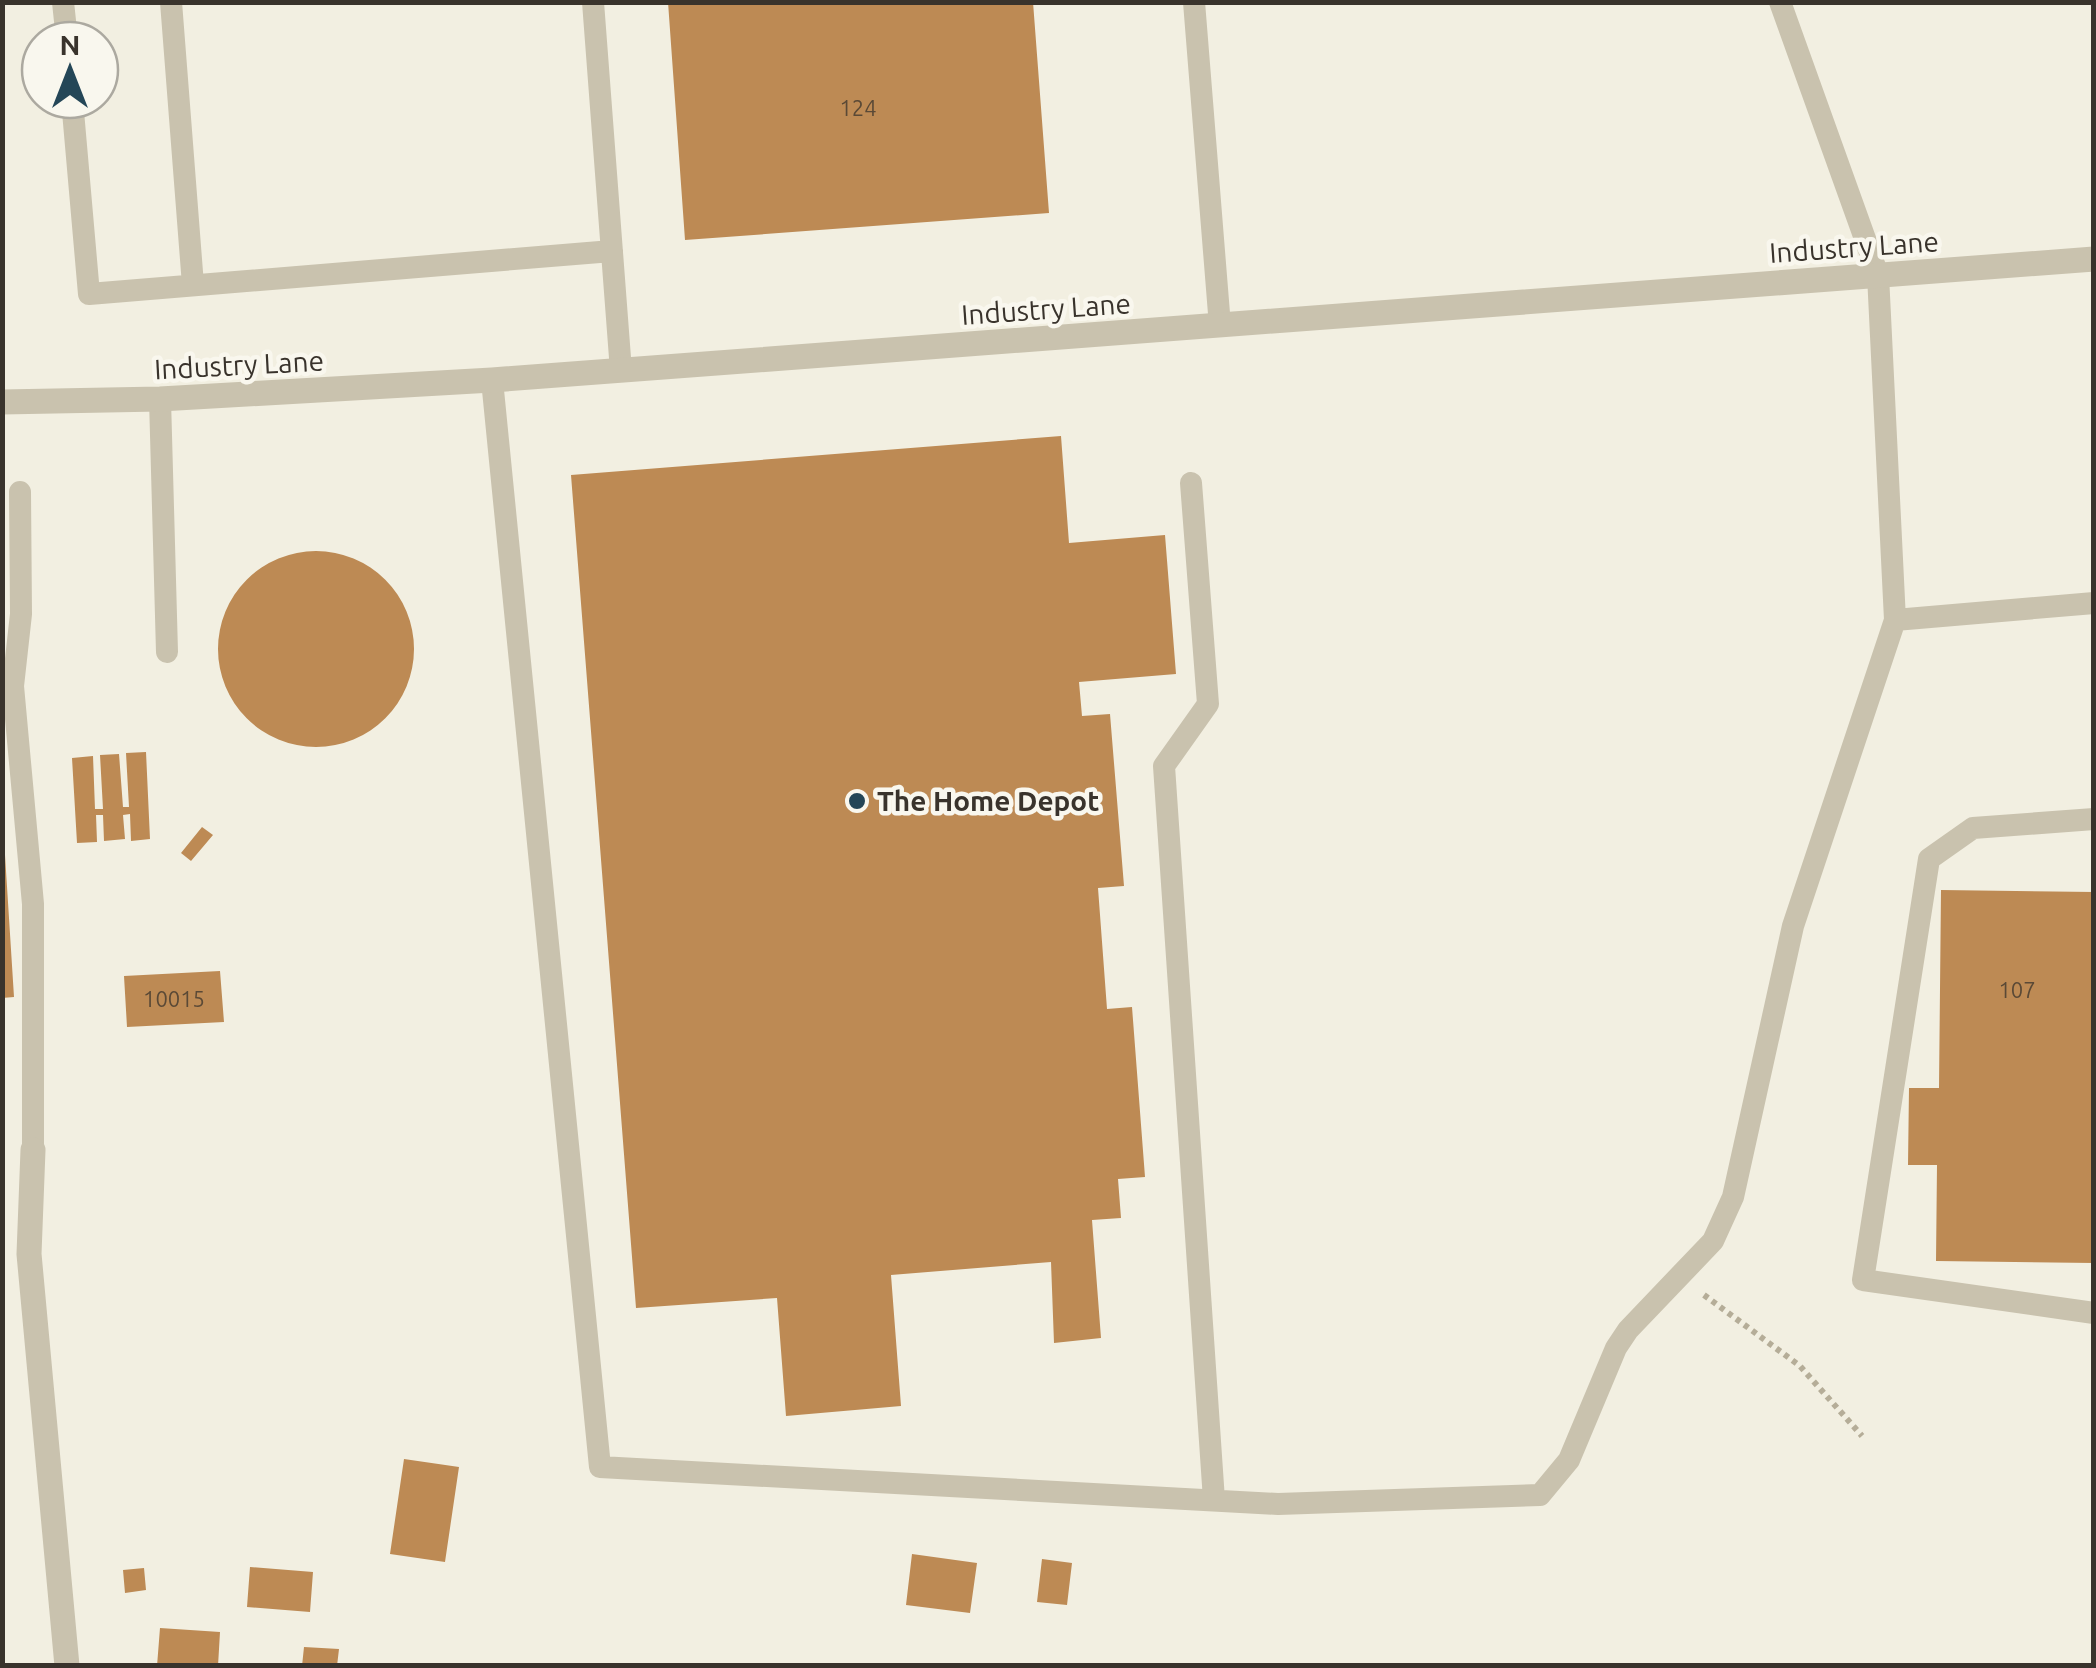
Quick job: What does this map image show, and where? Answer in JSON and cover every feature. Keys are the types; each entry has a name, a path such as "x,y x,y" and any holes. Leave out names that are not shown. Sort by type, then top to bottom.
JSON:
{"street":[{"name":"Industry Lane","path":"2,402 160,400 492,380 2094,259"},
{"path":"33,1150 30,1254 67,1666"}],"lane":[{"path":"171,2 193,285"},
{"path":"592,2 621,371"},
{"path":"1194,2 1220,326"},
{"path":"492,380 600,1467 1278,1504 1540,1495 1569,1460 1616,1348 1628,1330 1713,1241 1733,1197 1793,926 1895,620 1878,275 1780,2"},
{"path":"74,120 90,294 612,251"},
{"path":"160,400 167,652"},
{"path":"1191,483 1208,704 1164,766 1214,1500"},
{"path":"20,492 21,614 13,686 32,904 33,1150"},
{"path":"1895,620 2094,603"},
{"path":"2094,819 1973,828 1929,859 1862,1280 2094,1313"}],"path":[{"path":"1679,1276 1800,1366 1862,1436"}],"building":[{"path":"668,2 1033,2 1049,213 685,240"},
{"name":"The Home Depot","path":"1061,436 1069,543 1165,535 1176,674 1079,682 1082,716 1110,714 1124,886 1098,888 1107,1009 1132,1007 1145,1177 1118,1179 1121,1218 1092,1220 1101,1338 1054,1343 1051,1262 891,1275 901,1406 786,1416 777,1298 636,1308 571,475"},
{"path":"316,551 353,559 385,580 406,612 414,649 406,686 385,718 353,739 316,747 279,739 247,718 226,686 218,649 226,612 247,580 279,559"},
{"path":"146,752 150,839 131,841 130,814 123,815 125,839 104,841 103,815 96,815 97,842 77,843 72,758 93,756 95,809 103,809 100,755 119,754 123,807 129,807 126,753"},
{"path":"202,827 213,835 191,861 181,853"},
{"path":"2,855 14,997 2,998"},
{"path":"1941,890 2094,892 2094,1263 1936,1261 1937,1165 1908,1165 1909,1088 1939,1088"},
{"path":"220,971 224,1022 127,1027 124,976"},
{"path":"404,1459 459,1467 445,1562 390,1554"},
{"path":"912,1554 977,1563 970,1613 906,1605"},
{"path":"1042,1559 1072,1563 1067,1605 1037,1602"},
{"path":"250,1567 313,1572 310,1612 247,1607"},
{"path":"144,1568 146,1590 125,1593 123,1570"},
{"path":"160,1628 220,1632 218,1666 157,1666"},
{"path":"304,1647 339,1649 337,1666 302,1666"}],"place":[{"name":"The Home Depot","path":"857,801"}]}
